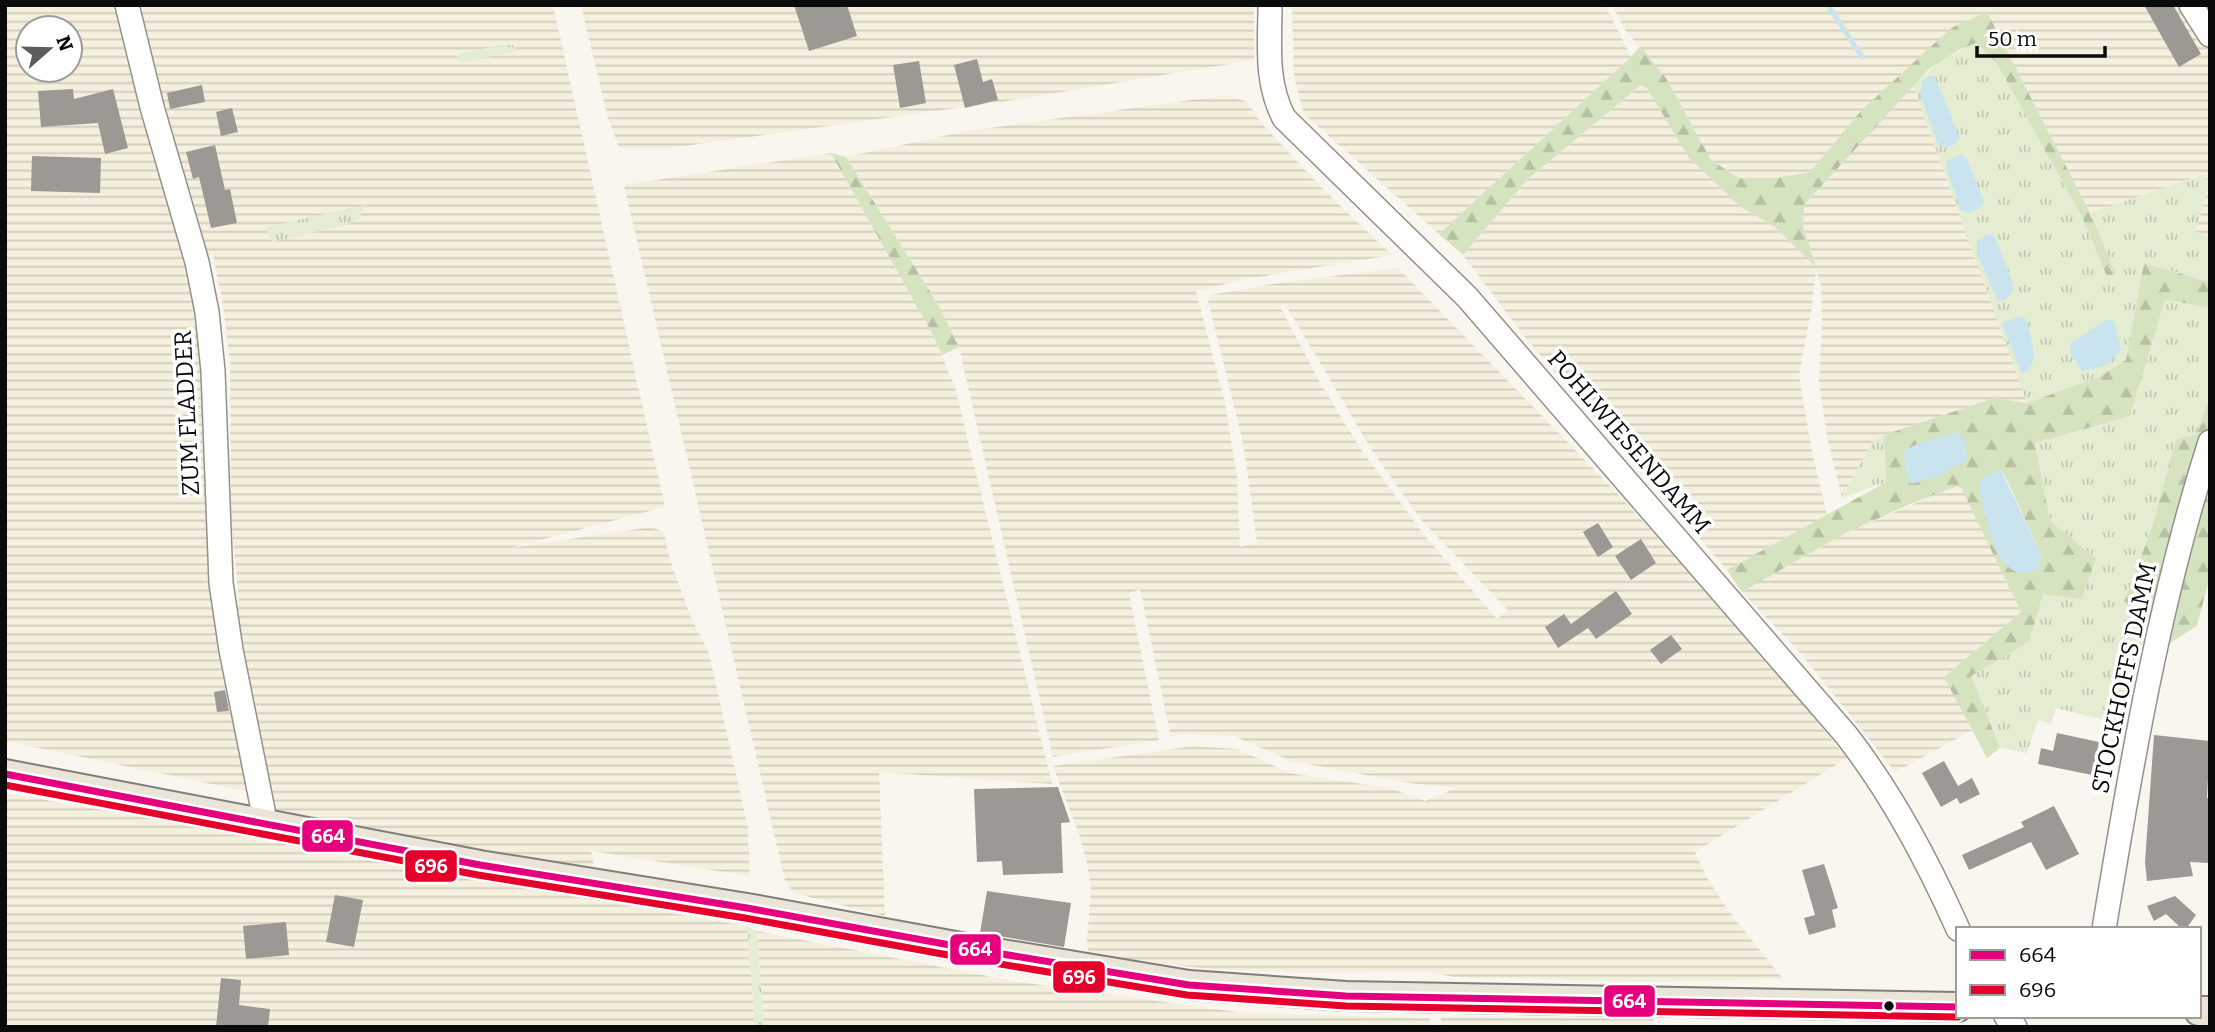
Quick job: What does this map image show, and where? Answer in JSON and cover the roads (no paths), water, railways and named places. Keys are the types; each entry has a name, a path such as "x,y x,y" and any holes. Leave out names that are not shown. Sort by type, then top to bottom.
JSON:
{"main road":[{"path":"5,774 480,865 1189,985 1346,996 1956,1007"}],"street":[{"name":"ZUM FLADDER","path":"127,5 152,107 197,262 207,312 213,371 221,583 264,824"},
{"name":"POHLWIESENDAMM","path":"1270,5 1270,80 1274,99 1284,118 1467,296 1847,736 1873,770 1914,836 1957,927"},
{"path":"2191,5 2210,35"},
{"name":"STOCKHOFFS DAMM","path":"2104,927 2139,728 2174,567 2189,506 2210,442"}],"water":[{"path":"1930,76 1935,77 1959,137 1957,143 1949,147 1938,145 1920,93 1922,81"},
{"path":"1961,154 1967,159 1984,202 1981,207 1968,213 1960,209 1946,166 1946,162"},
{"path":"1988,234 1994,235 2013,283 2012,293 2005,300 1999,301 1996,297 1977,253 1977,241"},
{"path":"2018,316 2026,319 2034,357 2028,370 2022,374 2002,323"},
{"path":"2106,320 2114,321 2121,350 2105,366 2082,371 2070,353 2071,343"},
{"path":"1959,432 1966,444 1967,460 1938,476 1911,484 1905,471 1904,451 1919,443"},
{"path":"2001,470 2042,557 2038,569 2028,573 2017,572 2002,558 1995,547 1986,519 1979,483 1983,477"}],"waterway":[{"path":"1828,5 1862,57"}]}
